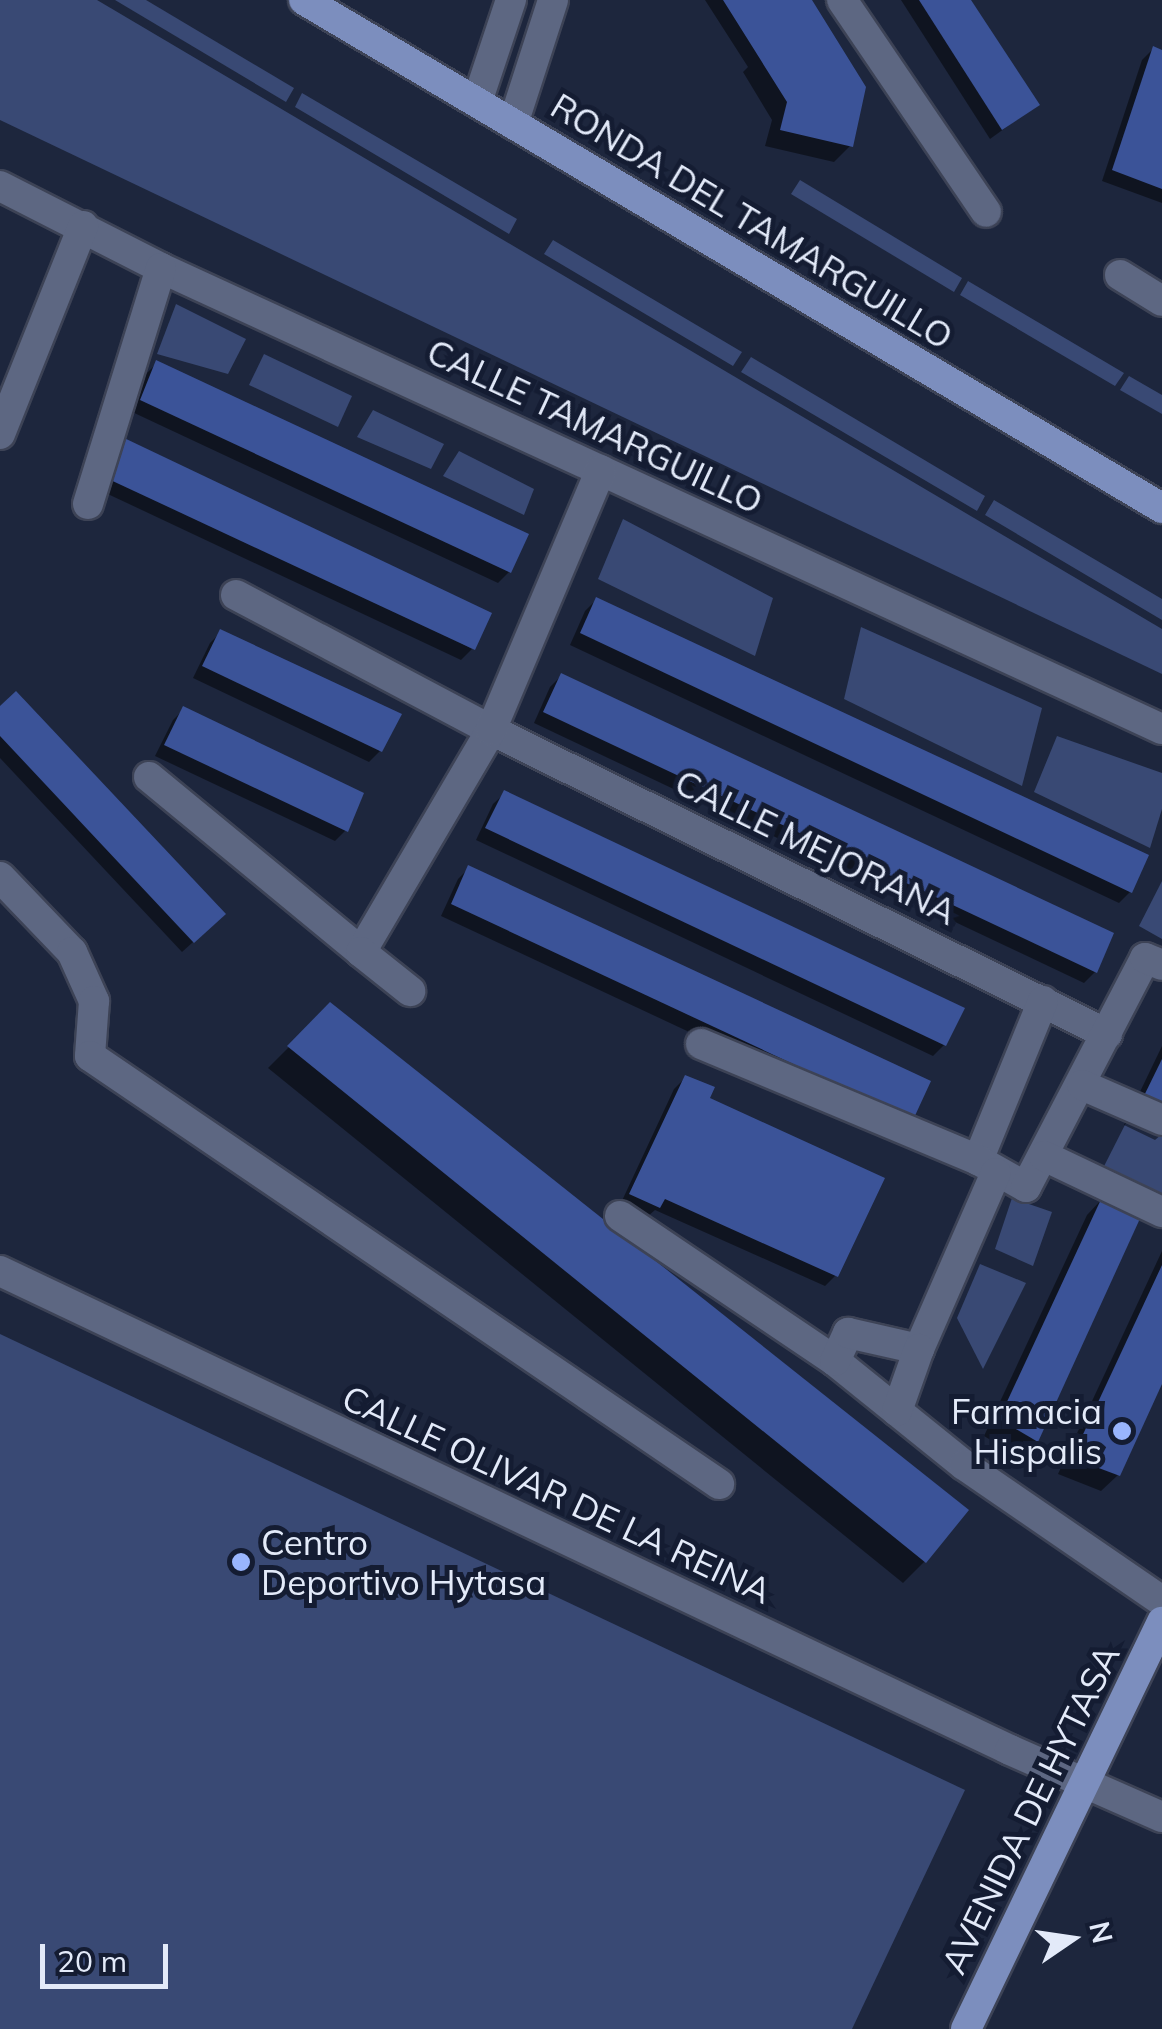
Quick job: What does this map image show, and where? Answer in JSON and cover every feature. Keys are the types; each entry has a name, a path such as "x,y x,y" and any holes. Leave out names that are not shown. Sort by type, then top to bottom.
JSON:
{"main road":[{"name":"RONDA DEL TAMARGUILLO","path":"304,0 1162,508"},
{"name":"AVENIDA DE HYTASA","path":"966,2029 1162,1622"}],"street":[{"path":"478,102 510,0"},
{"path":"514,124 552,0"},
{"path":"842,0 986,212"},
{"name":"CALLE TAMARGUILLO","path":"0,186 161,268 1162,729"},
{"path":"0,434 83,226"},
{"path":"88,504 161,268"},
{"path":"1120,276 1162,302"},
{"path":"361,952 491,730 601,470"},
{"name":"CALLE MEJORANA","path":"236,595 491,730 1107,1034"},
{"path":"149,776 410,991"},
{"path":"0,876 72,952 94,1001 90,1056 719,1484"},
{"path":"701,1044 1026,1187 1107,1034 1153,961"},
{"path":"897,1411 987,1167 1042,1000"},
{"path":"1082,1085 1162,1120"},
{"path":"1044,1156 1162,1212"},
{"path":"620,1216 834,1361 964,1465 1162,1601"},
{"name":"CALLE OLIVAR DE LA REINA","path":"0,1271 1010,1750 1162,1817"},
{"path":"834,1361 848,1333 918,1349"}],"shaded area":[{"path":"0,0 97,0 1162,629 1162,674 0,120"},
{"path":"115,0 146,0 294,88 286,102"},
{"path":"302,93 517,219 509,234 295,107"},
{"path":"800,180 962,278 954,292 791,194"},
{"path":"553,240 742,352 733,366 544,254"},
{"path":"968,281 1124,373 1115,386 960,295"},
{"path":"176,304 246,339 228,374 157,354"},
{"path":"264,354 352,396 338,427 249,385"},
{"path":"751,357 985,496 977,511 741,372"},
{"path":"1129,376 1162,395 1162,414 1120,390"},
{"path":"373,410 444,444 431,469 357,437"},
{"path":"459,451 534,489 524,515 443,476"},
{"path":"994,500 1162,599 1162,620 985,515"},
{"path":"623,519 773,598 755,656 598,579"},
{"path":"861,627 1042,708 1022,786 844,699"},
{"path":"1057,736 1162,773 1162,809 1150,848 1034,792"},
{"path":"1162,881 1162,939 1139,926"},
{"path":"1131,1113 1162,1129 1162,1210 1097,1180"},
{"path":"1012,1198 1052,1212 1033,1266 995,1249"},
{"path":"980,1264 1026,1283 983,1369 957,1318"},
{"name":"Centro Deportivo Hytasa","path":"0,1334 965,1790 852,2029 0,2029"}],"building":[{"path":"723,0 812,0 866,87 853,147 780,130 787,102"},
{"path":"919,0 971,0 1040,105 1002,130"},
{"path":"1153,46 1162,50 1162,189 1112,170"},
{"path":"156,360 529,534 511,573 140,400"},
{"path":"122,437 492,613 475,650 104,477"},
{"path":"596,597 1149,855 1132,893 580,633"},
{"path":"220,629 402,714 382,752 202,666"},
{"path":"561,673 1114,933 1097,973 543,712"},
{"path":"16,691 226,914 194,943 0,736 0,706"},
{"path":"183,706 364,793 348,832 164,745"},
{"path":"504,790 965,1008 946,1046 485,828"},
{"path":"468,865 931,1081 913,1120 451,904"},
{"path":"330,1002 969,1510 926,1563 287,1046"},
{"path":"1162,1059 1162,1120 1138,1108"},
{"path":"685,1075 715,1087 710,1098 885,1178 838,1277 665,1199 660,1208 629,1194"},
{"path":"1103,1195 1143,1212 1038,1442 999,1419"},
{"path":"1162,1265 1162,1384 1120,1476 1072,1458"}],"place":[{"name":"Farmacia Hispalis","path":"1122,1431"},
{"name":"Centro Deportivo Hytasa","path":"241,1562"}]}
